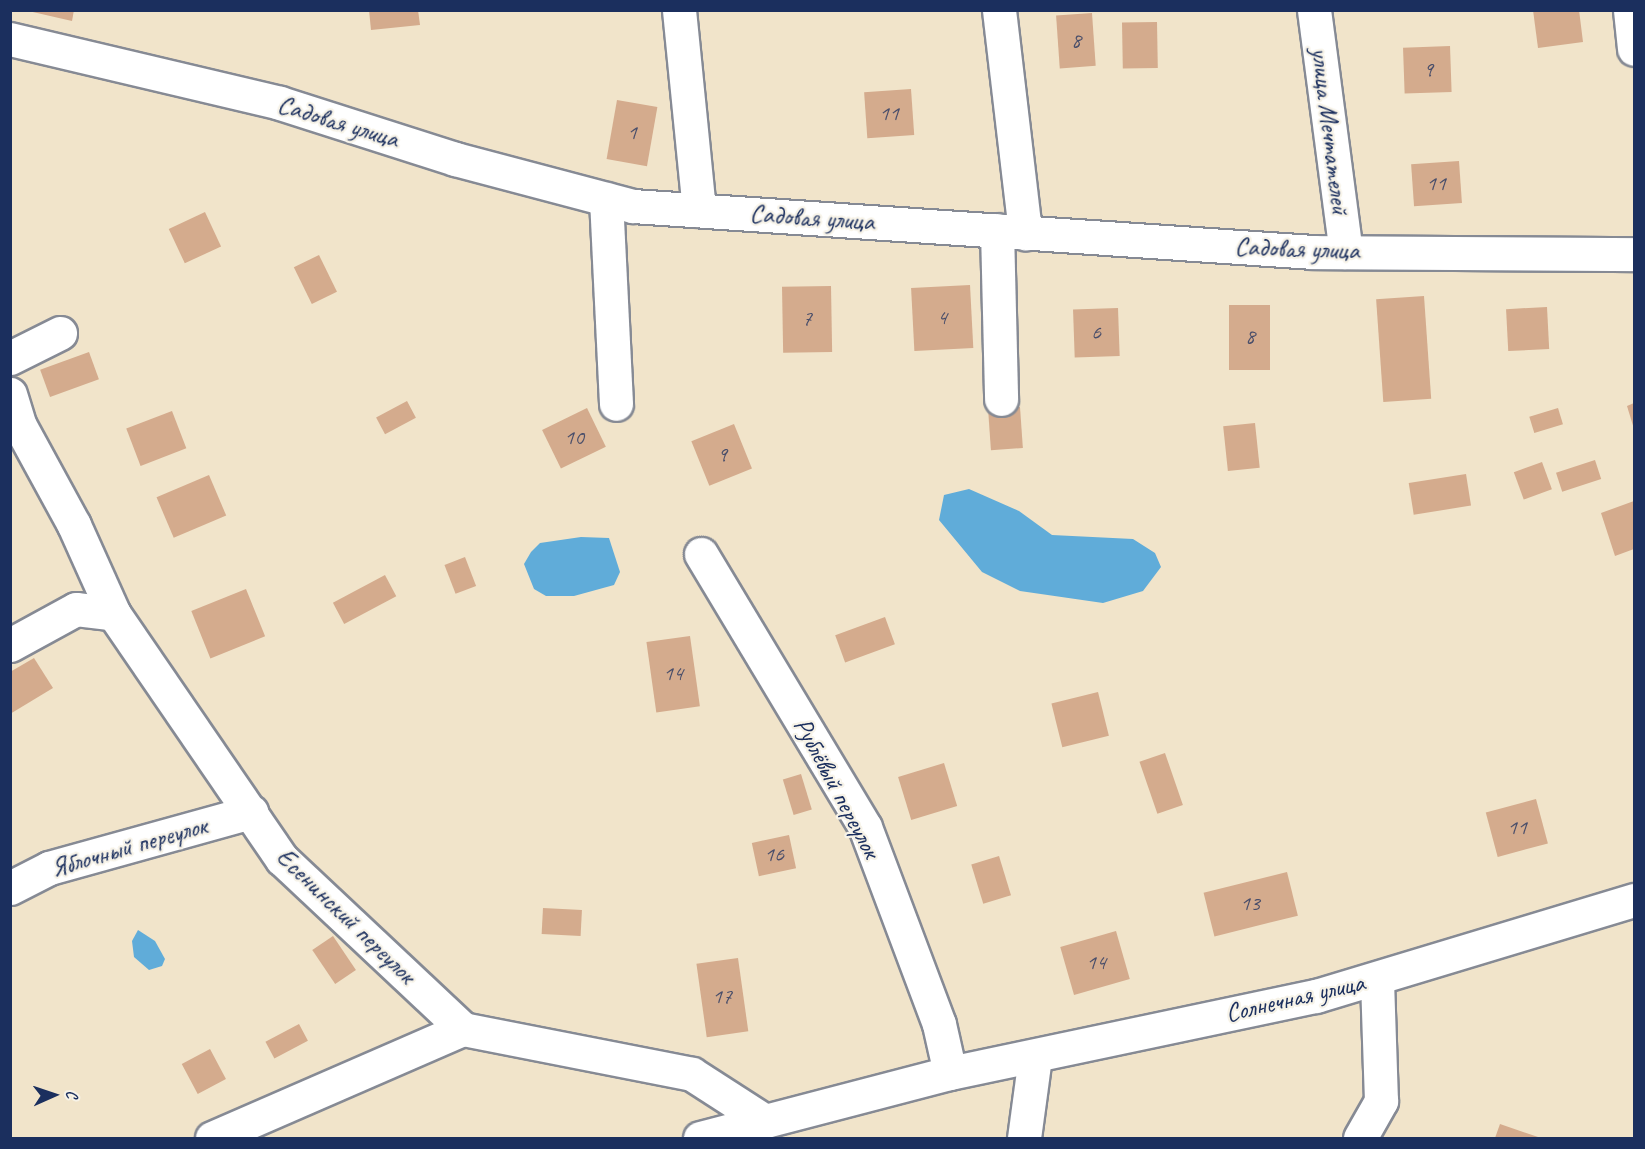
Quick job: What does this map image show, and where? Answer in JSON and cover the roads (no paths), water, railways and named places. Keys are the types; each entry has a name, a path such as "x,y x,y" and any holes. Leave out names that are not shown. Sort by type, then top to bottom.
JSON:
{"street":[{"path":"679,10 699,210"},
{"path":"999,10 1011,231 1001,399"},
{"name":"улица Мечтателей","path":"1314,10 1346,252"},
{"path":"1630,10 1635,49"},
{"name":"Садовая улица","path":"10,39 280,103 455,159 606,199 699,210 1346,252 1635,254"},
{"path":"606,199 616,404"},
{"path":"10,358 60,333"},
{"name":"Есенинский переулок","path":"10,394 20,426 74,525 114,614 282,859 463,1029"},
{"name":"Рублёвый переулок","path":"701,554 865,827 935,1014 950,1072"},
{"path":"10,645 76,609 114,614"},
{"name":"Яблочный переулок","path":"10,888 50,868 251,812"},
{"name":"Солнечная улица","path":"700,1138 950,1072 1035,1057 1377,980 1635,900"},
{"path":"1360,1138 1380,1101 1377,980"},
{"path":"212,1138 463,1029 692,1074 765,1121"},
{"path":"1024,1138 1035,1057"}],"water":[{"path":"969,489 1019,511 1052,535 1133,539 1155,553 1161,567 1143,591 1103,603 1020,591 982,572 939,520 944,495"},
{"path":"581,537 609,538 620,572 614,585 574,596 546,596 534,589 524,564 531,552 540,543"},
{"path":"138,930 155,941 165,959 162,966 149,970 134,957 132,941"}]}
